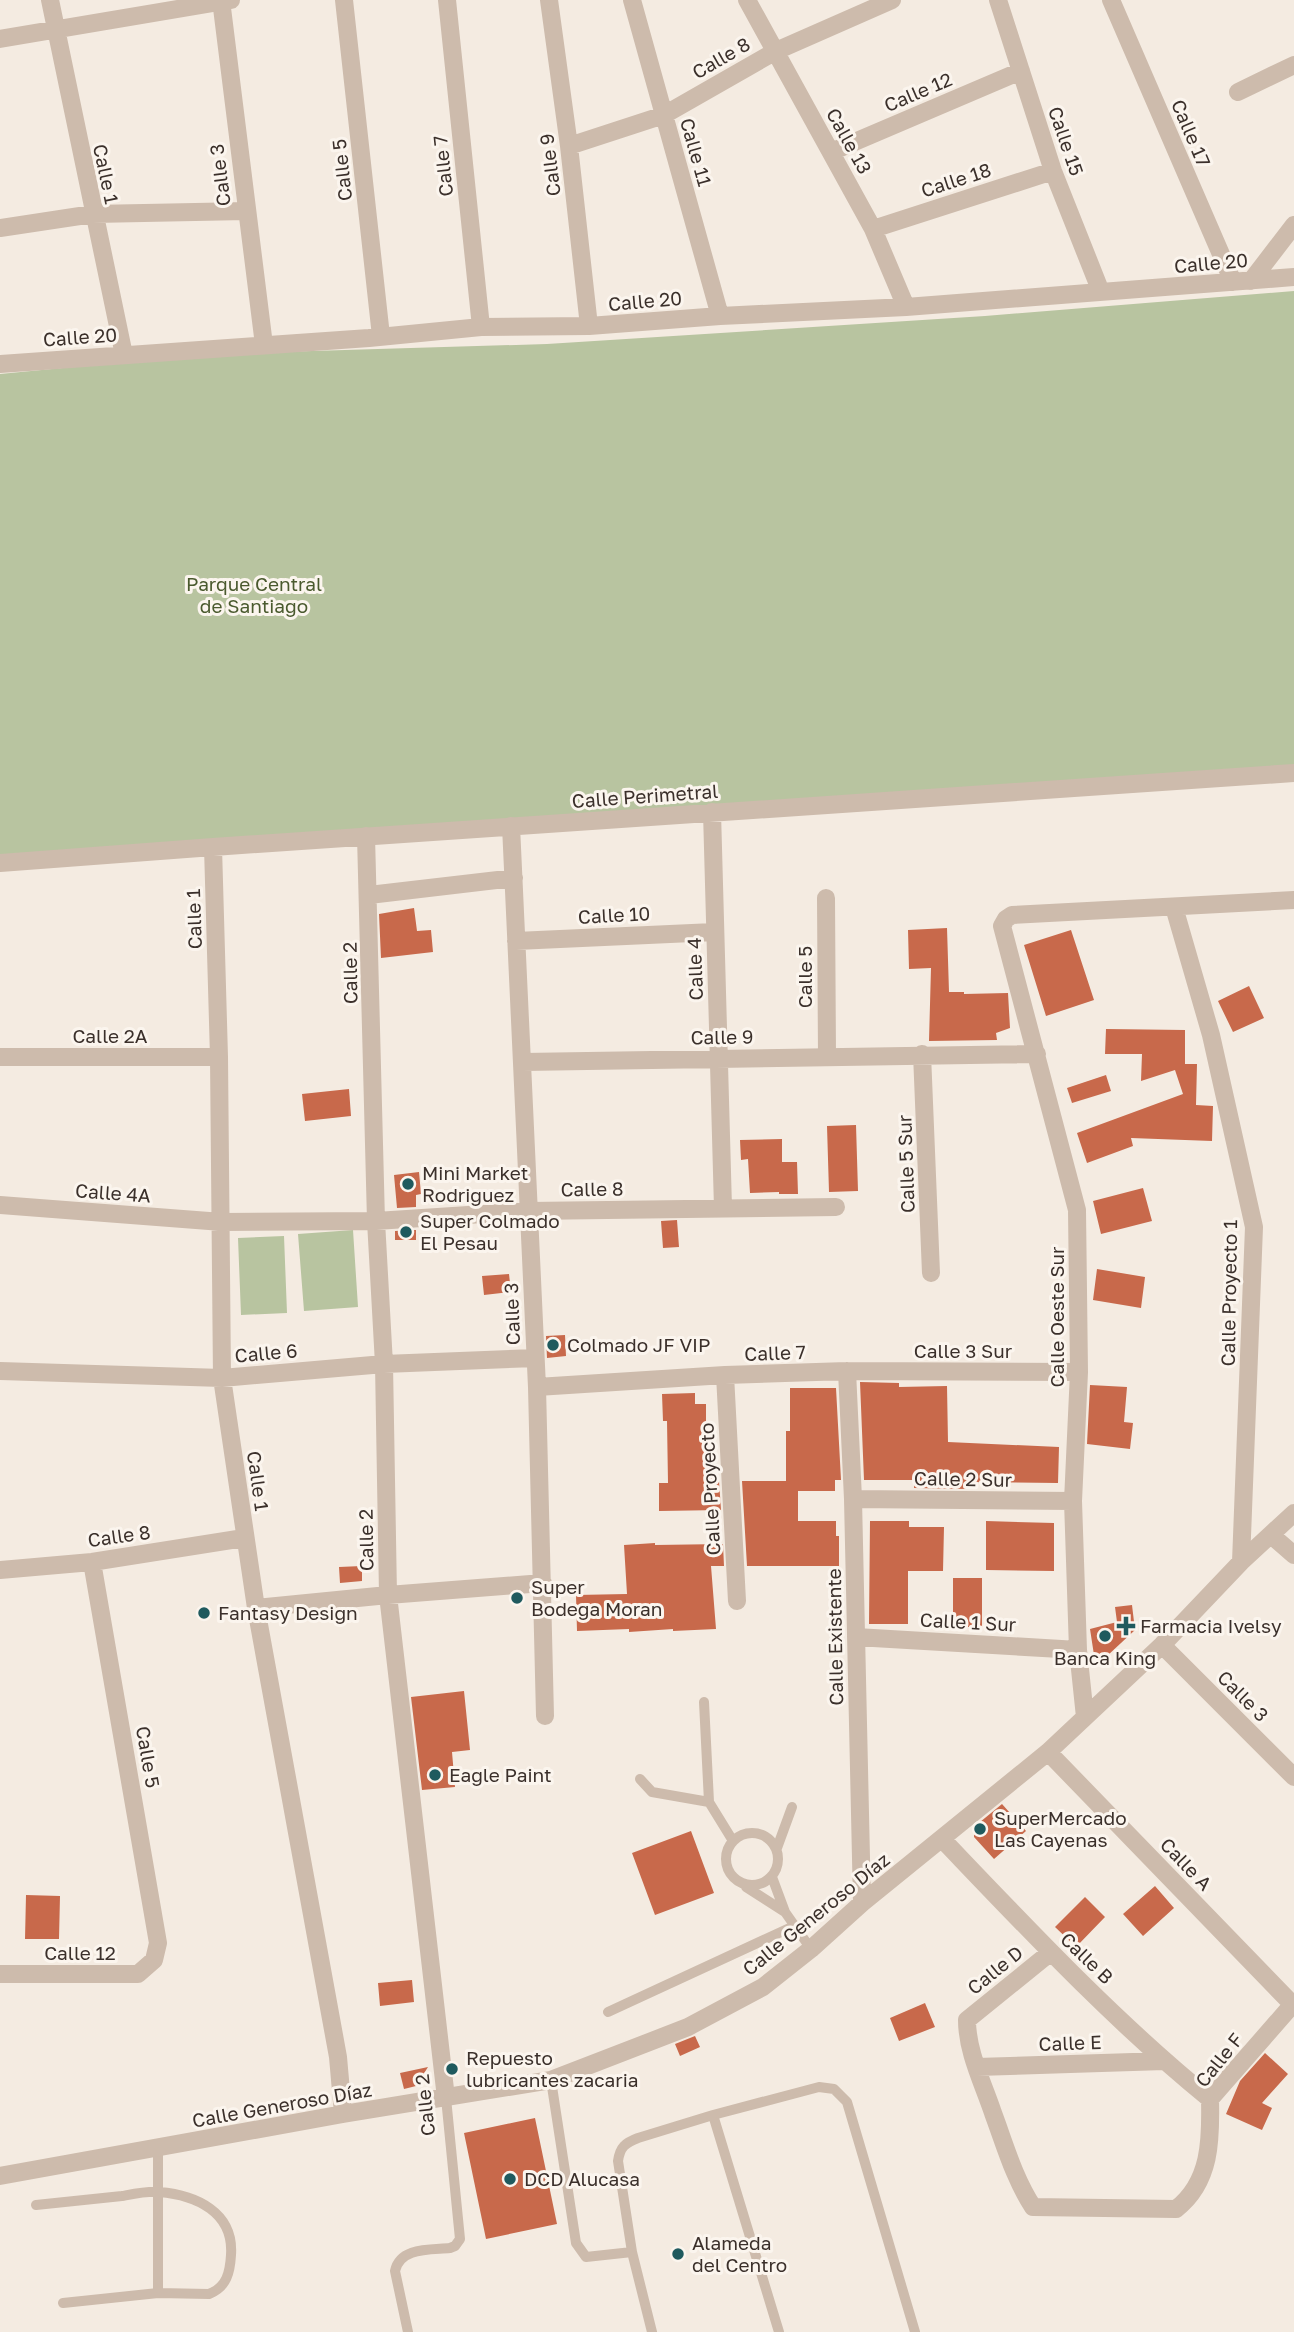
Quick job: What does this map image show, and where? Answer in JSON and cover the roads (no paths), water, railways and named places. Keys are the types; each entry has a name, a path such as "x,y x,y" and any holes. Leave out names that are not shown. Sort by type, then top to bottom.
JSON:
{"street":[{"name":"Calle 1","path":"50,0 124,355"},
{"name":"Calle 5","path":"344,0 381,336"},
{"name":"Calle 7","path":"447,0 481,327"},
{"name":"Calle 9","path":"550,0 589,326"},
{"name":"Calle 11","path":"632,0 720,316"},
{"name":"Calle 13","path":"747,0 873,229 906,307"},
{"name":"Calle 8","path":"569,146 664,115 776,51 892,0"},
{"name":"Calle 15","path":"998,0 1053,171 1101,292"},
{"name":"Calle 17","path":"1111,0 1233,282"},
{"path":"0,39 225,1"},
{"name":"Calle 3","path":"225,1 246,211 264,345"},
{"path":"1238,92 1294,65"},
{"name":"Calle 12","path":"831,152 1021,71"},
{"name":"Calle 18","path":"873,229 1053,171"},
{"path":"0,228 93,214 246,211"},
{"path":"1251,281 1294,225"},
{"name":"Calle 20","path":"0,364 481,327 589,326 720,316 906,307 1294,277"},
{"name":"Calle Perimetral","path":"0,863 213,846 1294,773"},
{"name":"Calle 4","path":"712,812 723,1208"},
{"name":"Calle 3","path":"511,826 537,1387 545,1716"},
{"name":"Calle 2","path":"366,836 376,1221 384,1364 388,1595 446,2098"},
{"name":"Calle 1","path":"213,846 222,1222 222,1378 244,1538 338,2057 343,2114"},
{"path":"369,895 514,878"},
{"name":"Calle 5","path":"826,898 827,1056"},
{"path":"1174,907 1294,900"},
{"name":"Calle Oeste Sur","path":"1085,1717 1078,1650 1073,1501 1079,1372 1077,1210 1002,926 1012,915 1174,907"},
{"name":"Calle Proyecto 1","path":"1174,907 1211,1035 1254,1227 1241,1562"},
{"name":"Calle 10","path":"516,941 714,932"},
{"name":"Calle 5 Sur","path":"922,1054 931,1273"},
{"name":"Calle 9","path":"523,1062 1037,1054"},
{"name":"Calle 2A","path":"0,1057 219,1056"},
{"name":"Calle 4A","path":"0,1205 222,1222"},
{"name":"Calle 8","path":"222,1222 376,1221 529,1211 836,1207"},
{"name":"Calle 6","path":"0,1371 222,1378 384,1364 535,1358"},
{"name":"Calle 7","path":"537,1387 848,1371"},
{"name":"Calle 3 Sur","path":"848,1371 1079,1372"},
{"name":"Calle Existente","path":"848,1371 862,1903"},
{"name":"Calle Proyecto","path":"725,1376 737,1601"},
{"name":"Calle 2 Sur","path":"853,1499 1073,1501"},
{"name":"Calle Generoso Díaz","path":"0,2176 343,2114 551,2080 688,2028 763,1987 1048,1752 1162,1645 1241,1562 1294,1513"},
{"path":"1271,1535 1294,1555"},
{"name":"Calle 8","path":"0,1570 92,1562 244,1538"},
{"name":"Calle 5","path":"92,1562 158,1943 154,1960"},
{"path":"256,1608 543,1583"},
{"name":"Calle 1 Sur","path":"856,1637 1078,1650"},
{"name":"Calle 3","path":"1162,1645 1294,1777"},
{"name":"Calle A","path":"1048,1752 1293,2005"},
{"name":"Calle B","path":"942,1839 1051,1952 1164,2061 1210,2099"},
{"name":"Calle D","path":"977,2067 967,2037 967,2020 1051,1952"},
{"name":"Calle 12","path":"0,1973 138,1974 154,1960"},
{"name":"Calle F","path":"977,2067 1021,2189 1033,2207 1176,2209 1187,2201 1205,2169 1211,2134 1210,2099 1293,2005"},
{"name":"Calle E","path":"977,2067 1164,2061"}],"lane":[{"path":"704,1702 709,1802 733,1841"},
{"path":"640,1779 652,1792 709,1802"},
{"path":"743,1885 764,1884 778,1868 777,1848 792,1807"},
{"path":"777,1848 762,1834 751,1832 733,1841 727,1850 726,1861 728,1871 743,1885 785,1913"},
{"path":"772,1877 785,1913 811,1949"},
{"path":"608,2012 794,1926"},
{"path":"551,2080 576,2243 586,2257 632,2252"},
{"path":"652,2332 632,2252 618,2161 620,2150 628,2142 713,2115 819,2087 834,2089 847,2102 915,2332"},
{"name":"Calle 2","path":"408,2332 395,2271 396,2264 410,2253 450,2248 460,2239 446,2098"},
{"path":"713,2115 779,2332"},
{"path":"158,2149 158,2292"},
{"path":"36,2205 158,2192 201,2202 212,2209 222,2220 232,2245 231,2266 226,2282 209,2294 158,2292 63,2303"}],"place":[{"name":"Mini Market Rodriguez","path":"408,1184"},
{"name":"Super Colmado El Pesau","path":"406,1232"},
{"name":"Colmado JF VIP","path":"553,1345"},
{"name":"Super Bodega Moran","path":"517,1598"},
{"name":"Fantasy Design","path":"204,1613"},
{"name":"Farmacia Ivelsy","path":"1126,1626"},
{"name":"Banca King","path":"1105,1636"},
{"name":"Eagle Paint","path":"435,1775"},
{"name":"SuperMercado Las Cayenas","path":"980,1829"},
{"name":"Repuesto lubricantes zacaria","path":"452,2069"},
{"name":"DCD Alucasa","path":"510,2179"},
{"name":"Alameda del Centro","path":"678,2254"}],"park label":[{"name":"Parque Central de Santiago","path":"254,595"}]}
